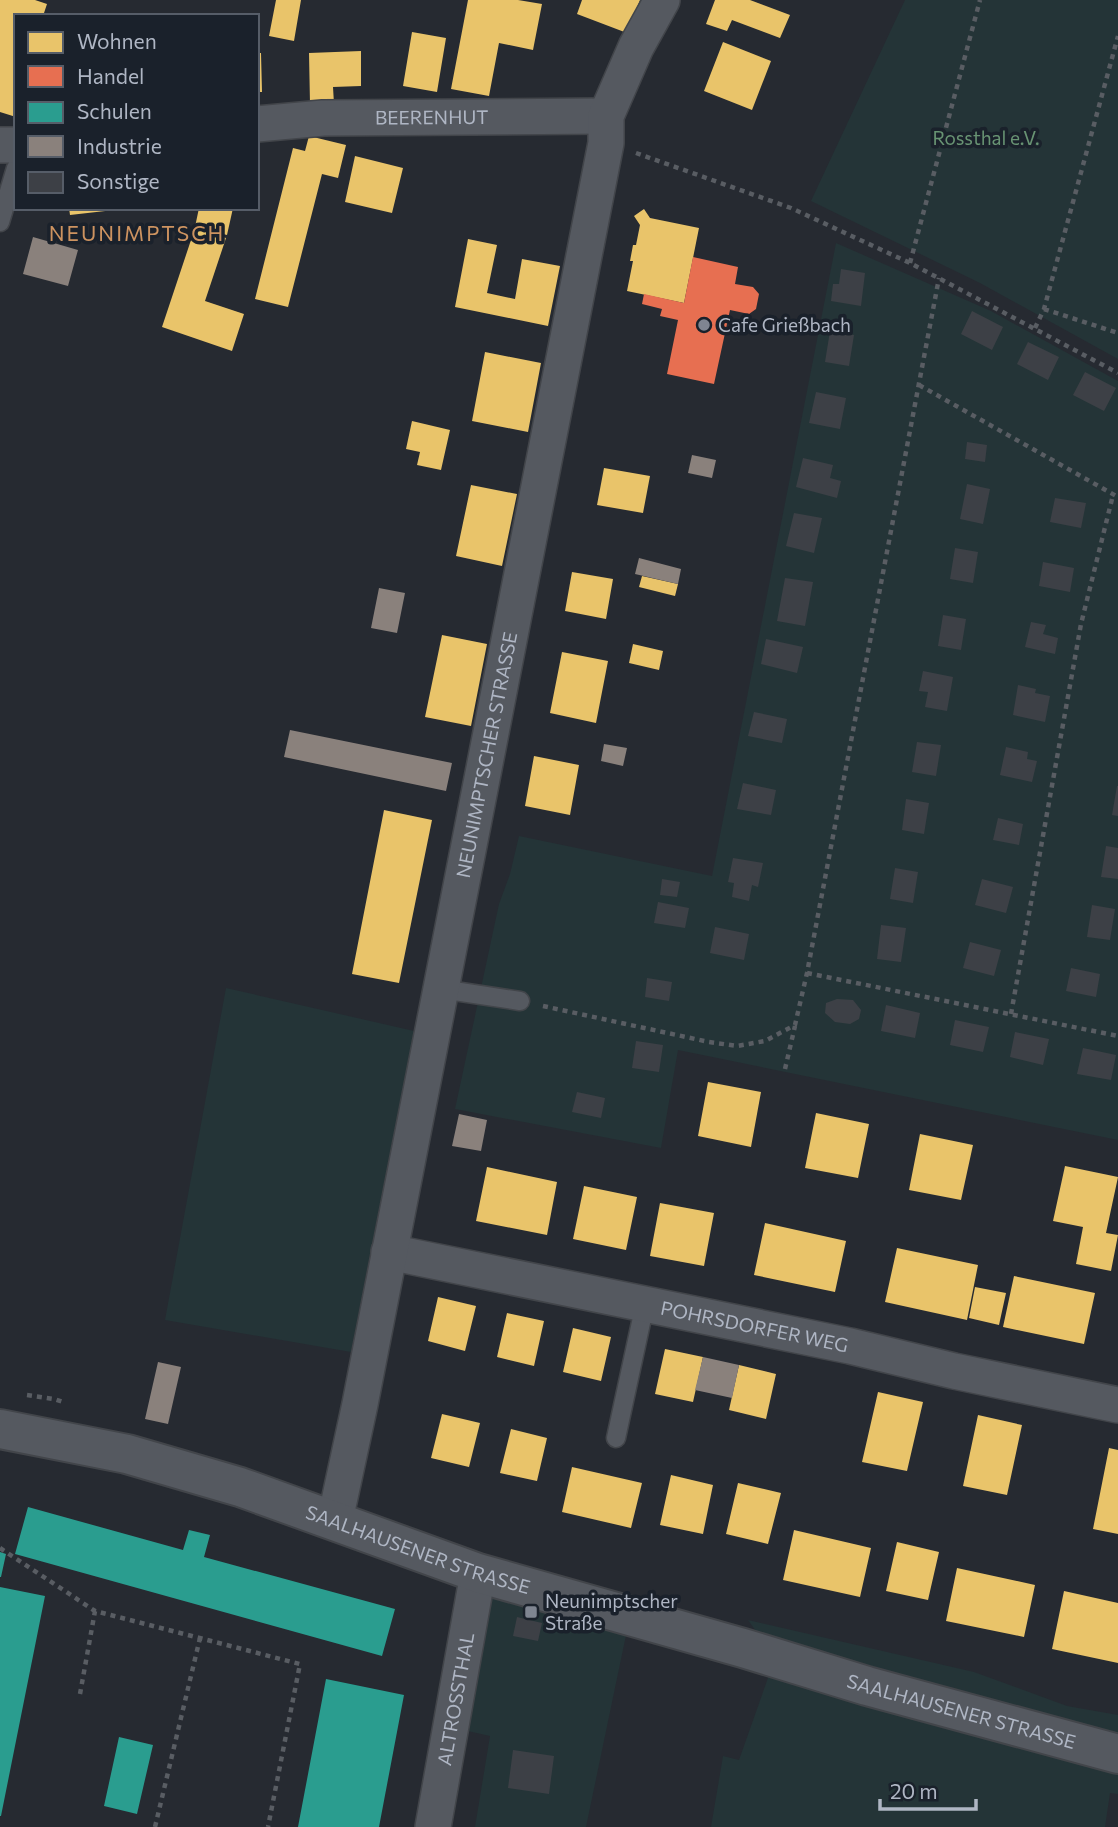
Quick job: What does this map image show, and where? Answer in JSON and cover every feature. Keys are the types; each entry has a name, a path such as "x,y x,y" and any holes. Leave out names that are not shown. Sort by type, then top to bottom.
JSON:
{"street":[{"name":"NEUNIMPTSCHER STRASSE","path":"335,1520 346,1479 606,129 636,47 662,0"},
{"name":"BEERENHUT","path":"259,124 323,118 606,129"},
{"name":"POHRSDORFER WEG","path":"390,1252 850,1346 1118,1405"},
{"name":"SAALHAUSENER STRASSE","path":"0,1429 127,1454 240,1487 478,1573 867,1686 1118,1754"},
{"name":"ALTROSSTHAL","path":"433,1827 478,1573"}],"lane":[{"path":"0,222 14,175"},
{"path":"441,989 520,1001"},
{"path":"616,1438 645,1304"}],"path":[{"path":"909,263 980,0"},
{"path":"1035,328 1044,309 1118,36"},
{"path":"606,129 791,208 909,263 1118,373"},
{"path":"785,1069 807,973 939,278"},
{"path":"1044,309 1118,333"},
{"path":"919,385 1116,496 1081,624 1011,1014"},
{"path":"807,973 1118,1036"},
{"path":"520,1001 709,1042 737,1045 765,1041 795,1025"},
{"path":"0,1548 95,1611 300,1664 268,1827"},
{"path":"80,1694 95,1611"},
{"path":"155,1827 200,1638"}],"green space":[{"name":"Rossthal e.V.","path":"905,0 1118,0 1118,359 980,283 811,201"},
{"path":"836,243 991,311 1118,381 1118,1140 678,1050 661,1148 455,1109 499,904 519,836 712,876"},
{"path":"226,988 414,1031 351,1352 165,1320"},
{"path":"478,1573 630,1616 586,1827 475,1827 490,1736 450,1727"},
{"path":"748,1620 974,1672 1067,1706 1118,1715 1118,1794 1110,1793 1105,1827 711,1827 723,1756 739,1760 775,1658"}],"building: Wohnen":[{"path":"0,0 35,0 47,4 44,14 14,14 14,116 0,112"},
{"path":"276,0 301,0 294,41 269,36"},
{"path":"468,0 518,0 542,4 533,50 499,43 489,96 451,89"},
{"path":"582,0 640,0 627,33 577,14"},
{"path":"715,0 750,0 790,15 780,38 732,20 727,31 706,24"},
{"path":"412,32 446,38 437,92 403,86"},
{"path":"723,42 771,61 752,110 704,91"},
{"path":"361,51 361,86 333,87 334,104 310,104 309,53"},
{"path":"259,53 261,53 262,92 259,92"},
{"path":"309,136 346,145 338,178 322,174 288,307 255,299 293,148 305,151"},
{"path":"355,156 403,168 392,213 345,202"},
{"path":"644,209 650,218 699,228 684,303 627,291 633,245 636,245 640,225 634,216"},
{"path":"69,210 114,210 70,215"},
{"path":"199,210 233,210 227,235 195,227"},
{"path":"195,228 226,238 205,301 244,314 232,351 162,327"},
{"path":"468,239 497,245 487,293 515,299 522,259 560,266 548,326 455,307"},
{"path":"485,352 541,363 528,432 472,421"},
{"path":"412,421 450,430 441,470 417,465 420,452 406,449"},
{"path":"604,468 650,476 643,513 597,505"},
{"path":"471,485 517,494 502,566 456,556"},
{"path":"572,572 613,579 606,619 565,611"},
{"path":"642,576 678,584 675,596 639,587"},
{"path":"442,635 487,644 471,726 425,717"},
{"path":"633,644 663,651 659,670 629,663"},
{"path":"562,652 608,661 596,723 550,713"},
{"path":"534,756 579,765 570,815 525,806"},
{"path":"384,810 432,820 399,983 352,974"},
{"path":"708,1082 761,1092 751,1147 698,1136"},
{"path":"816,1113 869,1124 858,1178 805,1168"},
{"path":"920,1134 973,1145 961,1200 909,1190"},
{"path":"1065,1166 1118,1177 1106,1233 1118,1235 1111,1271 1076,1264 1083,1227 1053,1221"},
{"path":"487,1167 557,1182 547,1235 476,1221"},
{"path":"584,1186 637,1197 626,1250 573,1239"},
{"path":"660,1203 714,1213 704,1266 650,1256"},
{"path":"765,1223 846,1241 835,1292 754,1275"},
{"path":"897,1248 978,1265 967,1320 885,1302"},
{"path":"1014,1276 1095,1293 1084,1344 1003,1327"},
{"path":"975,1287 1006,1293 999,1325 969,1318"},
{"path":"438,1297 476,1306 465,1351 428,1341"},
{"path":"507,1313 544,1321 534,1366 497,1357"},
{"path":"573,1328 611,1337 601,1381 563,1372"},
{"path":"665,1349 703,1357 693,1402 655,1394"},
{"path":"739,1365 776,1374 766,1419 729,1410"},
{"path":"878,1392 923,1402 907,1471 862,1462"},
{"path":"442,1414 480,1423 469,1467 431,1458"},
{"path":"978,1415 1022,1425 1007,1495 963,1486"},
{"path":"511,1429 547,1438 537,1481 500,1473"},
{"path":"1109,1448 1118,1450 1118,1534 1093,1529"},
{"path":"572,1467 642,1483 631,1528 562,1512"},
{"path":"671,1475 713,1485 703,1534 660,1525"},
{"path":"738,1483 781,1493 768,1544 726,1534"},
{"path":"794,1530 871,1548 860,1597 783,1580"},
{"path":"897,1542 939,1552 928,1600 886,1591"},
{"path":"957,1568 1035,1585 1024,1637 946,1621"},
{"path":"1064,1591 1118,1603 1118,1663 1052,1649"}],"building: Handel":[{"path":"693,257 738,267 735,284 753,287 759,294 756,309 749,314 730,310 714,384 667,374 678,320 660,316 662,309 642,304 644,294 684,303"}],"building: Schulen":[{"path":"28,1507 183,1550 189,1530 210,1535 204,1557 395,1609 382,1656 15,1554"},
{"path":"0,1552 6,1554 1,1577 0,1577"},
{"path":"0,1587 45,1596 1,1816 0,1816"},
{"path":"326,1679 404,1695 379,1827 298,1827"},
{"path":"119,1737 153,1745 137,1814 104,1806"}],"building: Industrie":[{"path":"33,237 78,250 68,286 23,274"},
{"path":"692,455 716,460 712,478 688,473"},
{"path":"639,558 681,569 678,584 635,574"},
{"path":"379,588 405,593 397,633 371,628"},
{"path":"290,730 452,763 446,791 284,757"},
{"path":"604,744 627,748 623,766 601,761"},
{"path":"459,1114 487,1120 481,1151 452,1146"},
{"path":"703,1357 739,1365 732,1398 695,1390"},
{"path":"158,1362 181,1367 168,1424 145,1419"}],"building: Sonstige":[{"path":"841,269 865,273 861,306 831,301 833,284 839,284"},
{"path":"972,311 1003,327 992,350 961,334"},
{"path":"830,331 854,335 849,366 825,362"},
{"path":"1028,342 1059,357 1048,380 1017,364"},
{"path":"1085,372 1116,388 1104,411 1073,395"},
{"path":"816,392 846,398 840,429 809,423"},
{"path":"967,442 987,445 985,462 965,459"},
{"path":"803,458 833,465 830,478 841,481 837,498 796,487"},
{"path":"967,484 990,489 983,524 960,519"},
{"path":"1055,498 1086,503 1081,528 1050,522"},
{"path":"794,513 822,518 814,553 786,546"},
{"path":"955,548 978,552 973,583 950,579"},
{"path":"1043,562 1074,568 1070,592 1039,586"},
{"path":"785,578 813,582 805,626 777,621"},
{"path":"943,615 966,619 961,650 938,646"},
{"path":"1031,622 1046,625 1043,634 1058,638 1055,654 1025,647"},
{"path":"766,639 803,647 797,673 761,664"},
{"path":"923,671 953,677 947,711 925,707 928,692 919,691"},
{"path":"1018,685 1050,696 1045,722 1013,715"},
{"path":"754,712 787,719 782,743 748,736"},
{"path":"917,742 941,745 936,776 912,772"},
{"path":"1006,747 1028,752 1027,759 1037,761 1032,782 1000,775"},
{"path":"743,783 776,790 771,815 737,809"},
{"path":"1118,786 1118,816 1112,815"},
{"path":"906,799 929,803 924,834 902,830"},
{"path":"998,818 1023,824 1019,845 993,840"},
{"path":"1106,846 1118,848 1118,879 1101,877"},
{"path":"733,858 763,863 758,887 752,885 749,901 732,897 734,883 728,882"},
{"path":"895,868 918,872 913,903 890,899"},
{"path":"662,879 680,882 677,897 660,895"},
{"path":"982,879 1013,887 1006,913 975,905"},
{"path":"658,902 689,908 685,928 654,923"},
{"path":"1092,905 1115,909 1110,940 1087,937"},
{"path":"881,925 906,928 901,962 877,959"},
{"path":"715,927 749,934 744,960 710,953"},
{"path":"970,942 1001,950 994,976 963,968"},
{"path":"1071,968 1100,974 1096,997 1066,991"},
{"path":"647,978 672,982 669,1001 645,997"},
{"path":"837,999 853,1000 861,1010 859,1019 850,1024 835,1022 825,1013 826,1003"},
{"path":"886,1005 920,1013 915,1038 881,1031"},
{"path":"955,1020 989,1027 983,1052 950,1045"},
{"path":"1015,1032 1049,1039 1043,1065 1010,1057"},
{"path":"636,1041 663,1045 659,1072 632,1068"},
{"path":"1083,1048 1116,1055 1111,1080 1077,1074"},
{"path":"577,1092 605,1098 601,1118 572,1112"},
{"path":"517,1617 542,1623 538,1641 513,1636"},
{"path":"513,1750 554,1756 549,1794 508,1788"}],"place":[{"name":"Cafe Grießbach","path":"704,325"},
{"name":"Neunimptscher Straße","path":"531,1612"}],"district":[{"name":"NEUNIMPTSCH","path":"137,234"}]}
